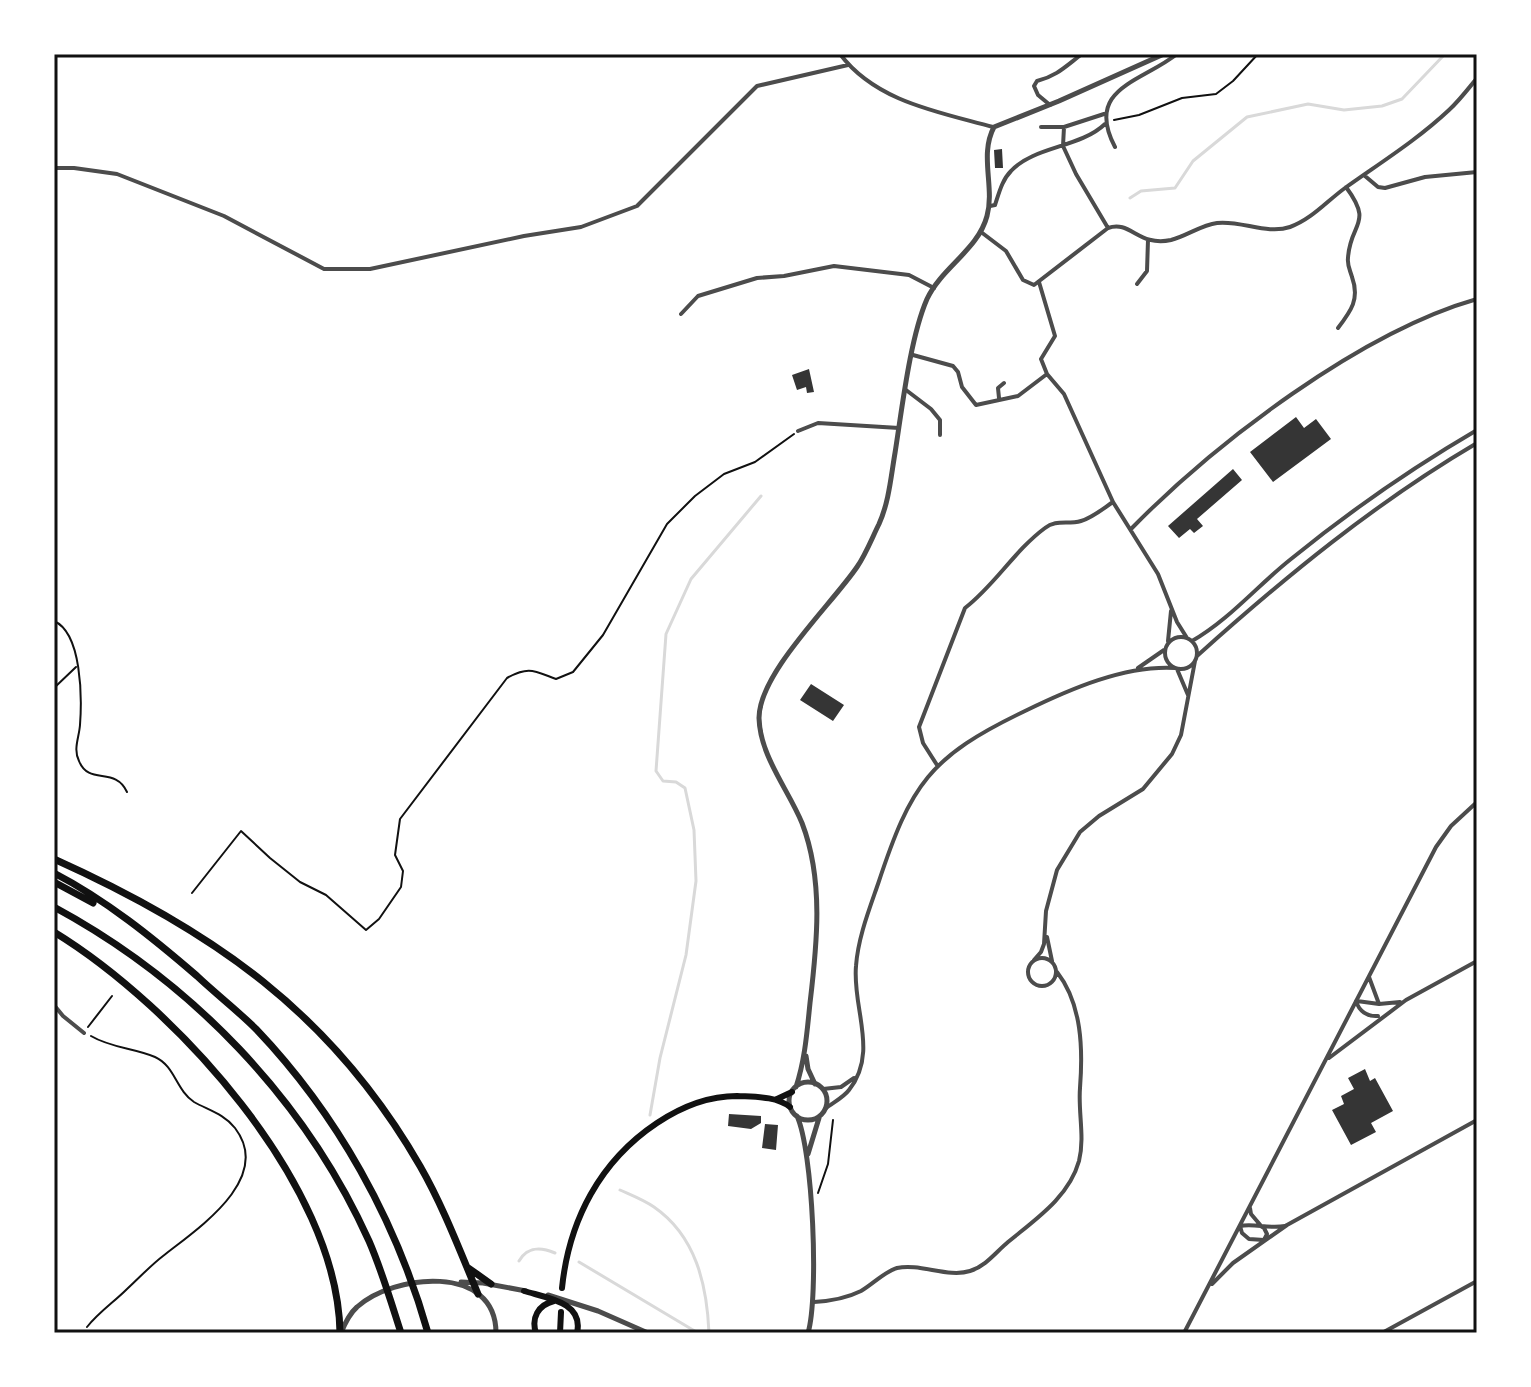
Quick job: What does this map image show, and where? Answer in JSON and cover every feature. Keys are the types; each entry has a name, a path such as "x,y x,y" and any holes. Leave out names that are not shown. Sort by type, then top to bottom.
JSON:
{"highway":[{"path":"54,859 194,930 237,959 309,1022 378,1100 421,1167 478,1294"},
{"path":"54,873 159,943 255,1029 311,1095 365,1177 407,1268 428,1333"},
{"path":"54,882 127,920"},
{"path":"54,907 115,943 152,970 223,1031 262,1073 332,1170 369,1242 401,1333"},
{"path":"54,932 97,962 172,1025 248,1113 286,1171 325,1249 336,1291 340,1333"},
{"path":"465,1265 491,1284"}],"main road":[{"path":"777,1099 794,1090"},
{"path":"562,1288 569,1248 586,1200 611,1162 626,1147 664,1118 701,1102 731,1096 777,1099 790,1107"},
{"path":"524,1291 570,1306 576,1313 577,1333"},
{"path":"536,1333 534,1323 538,1311 548,1303 557,1302"},
{"path":"560,1333 561,1312"}],"street":[{"path":"840,54 848,65 903,102 994,127 1164,54"},
{"path":"1050,105 1038,95 1034,86 1037,81 1066,69 1082,54"},
{"path":"1115,147 1105,124 1107,104 1138,76 1177,54"},
{"path":"54,168 117,174 224,216 324,269 370,269 581,227 637,206 757,86 848,65"},
{"path":"981,232 1006,251 1023,280 1034,285 1108,228 1124,226 1148,240 1170,240 1216,223 1276,229 1290,227 1312,215 1346,187 1365,176 1449,110 1477,78"},
{"path":"1041,127 1064,127 1104,114"},
{"path":"989,206 995,205 1003,181 1023,162 1096,133 1105,124"},
{"path":"808,1333 814,1302 807,1159 797,1116 790,1107 805,1051 815,961 816,893 807,838 764,746 759,715 762,698 790,653 857,567 881,519 927,300 981,232 989,206 987,144 994,127"},
{"path":"1064,127 1063,146 1108,228"},
{"path":"1365,176 1378,187 1385,188 1425,177 1477,172"},
{"path":"1338,328 1356,303 1348,261 1360,212 1346,187"},
{"path":"1137,284 1147,271 1148,240"},
{"path":"681,314 698,296 717,290 757,278 834,266 901,273 925,281 934,288"},
{"path":"1039,282 1055,336 1041,359 1047,374 1064,394 1113,502 1158,574 1171,608 1198,650 1181,735 1160,771 1143,789 1099,816 1080,832 1050,891 1046,935 1041,952 1030,964 1029,977 1038,985 1051,983 1057,972"},
{"path":"1131,529 1181,482 1300,390 1427,316 1451,305 1476,300"},
{"path":"913,355 953,366 962,387 976,405 1018,396 1047,374"},
{"path":"999,399 998,388 1004,383"},
{"path":"906,390 940,420 940,435"},
{"path":"798,431 818,423 899,428"},
{"path":"1137,669 1176,637 1190,639 1214,627 1330,528 1416,467 1477,430"},
{"path":"807,1159 820,1116 849,1090 855,1076 865,1045 856,995 858,949 895,833 916,790 937,765 965,743 1019,714 1070,692 1137,669 1187,668 1255,603 1335,538 1409,485 1477,443"},
{"path":"937,765 923,743 919,727 960,615 980,597 1005,564 1047,526 1056,522 1083,520 1113,502"},
{"path":"1171,608 1167,661 1176,668 1186,686 1188,698"},
{"path":"1184,1333 1436,847 1451,826 1477,802"},
{"path":"814,1302 841,1299 861,1291 899,1268 968,1272 984,1264 1065,1190 1079,1161 1082,1144 1079,1100 1082,1059 1077,1015 1069,988 1052,961 1046,935"},
{"path":"1034,960 1040,957 1052,961"},
{"path":"1326,1059 1381,1016 1477,961"},
{"path":"1369,977 1379,1004"},
{"path":"1356,1001 1392,1004 1406,1000"},
{"path":"1356,1001 1359,1009 1366,1014 1381,1016"},
{"path":"54,1005 84,1033"},
{"path":"805,1051 815,1084"},
{"path":"794,1090 805,1083 823,1089 841,1087 855,1076"},
{"path":"823,1089 827,1101 825,1109"},
{"path":"797,1116 806,1120 820,1116"},
{"path":"1207,1289 1233,1263 1287,1225 1477,1120"},
{"path":"1250,1207 1251,1214 1267,1234 1264,1240"},
{"path":"1240,1226 1264,1228 1287,1225"},
{"path":"1240,1226 1249,1239 1264,1240"},
{"path":"340,1333 357,1306 379,1294 426,1281 491,1284 574,1302 648,1333"},
{"path":"1382,1333 1477,1281"},
{"path":"455,1282 478,1294 491,1311 496,1333"}],"path":[{"path":"1105,124 1170,102 1216,94 1258,54"},
{"path":"192,893 241,831 300,882 326,895 366,930 379,919 401,887 403,871 395,855 400,819 507,678 523,670 534,670 556,679 573,672 603,635 667,524 695,496 724,474 755,462 798,431"},
{"path":"54,621 71,635 77,666 81,696 76,753 81,767 87,772 117,779 127,792"},
{"path":"54,688 77,666"},
{"path":"87,1327 161,1257 210,1221 231,1195 243,1172 246,1154 234,1126 219,1113 196,1103 183,1093 173,1072 156,1058 106,1045 84,1033 112,996"},
{"path":"809,1202 817,1197 828,1164 833,1120"}],"building":[{"path":"1002,149 1003,168 995,168 994,150"},
{"path":"809,369 814,392 807,393 806,387 797,390 792,375"},
{"path":"1296,417 1304,428 1316,419 1331,439 1273,482 1250,452"},
{"path":"1233,469 1242,480 1197,519 1203,526 1194,533 1190,529 1179,538 1168,526"},
{"path":"811,684 844,705 833,721 800,700"},
{"path":"1365,1069 1370,1081 1375,1078 1393,1111 1371,1123 1376,1132 1351,1145 1332,1110 1344,1104 1341,1096 1354,1089 1348,1078"},
{"path":"729,1114 761,1116 761,1123 751,1129 728,1126"},
{"path":"765,1124 778,1125 776,1150 762,1148"}],"waterway":[{"path":"1130,198 1141,191 1175,188 1193,161 1247,117 1308,104 1344,110 1382,106 1402,99 1445,54"},
{"path":"650,1115 660,1058 686,955 696,881 694,830 685,788 676,782 663,781 656,771 666,634 691,579 761,496"},
{"path":"620,1190 650,1204 680,1232 702,1280 709,1333"},
{"path":"519,1261 535,1249 555,1253"},
{"path":"579,1262 698,1333"}]}
